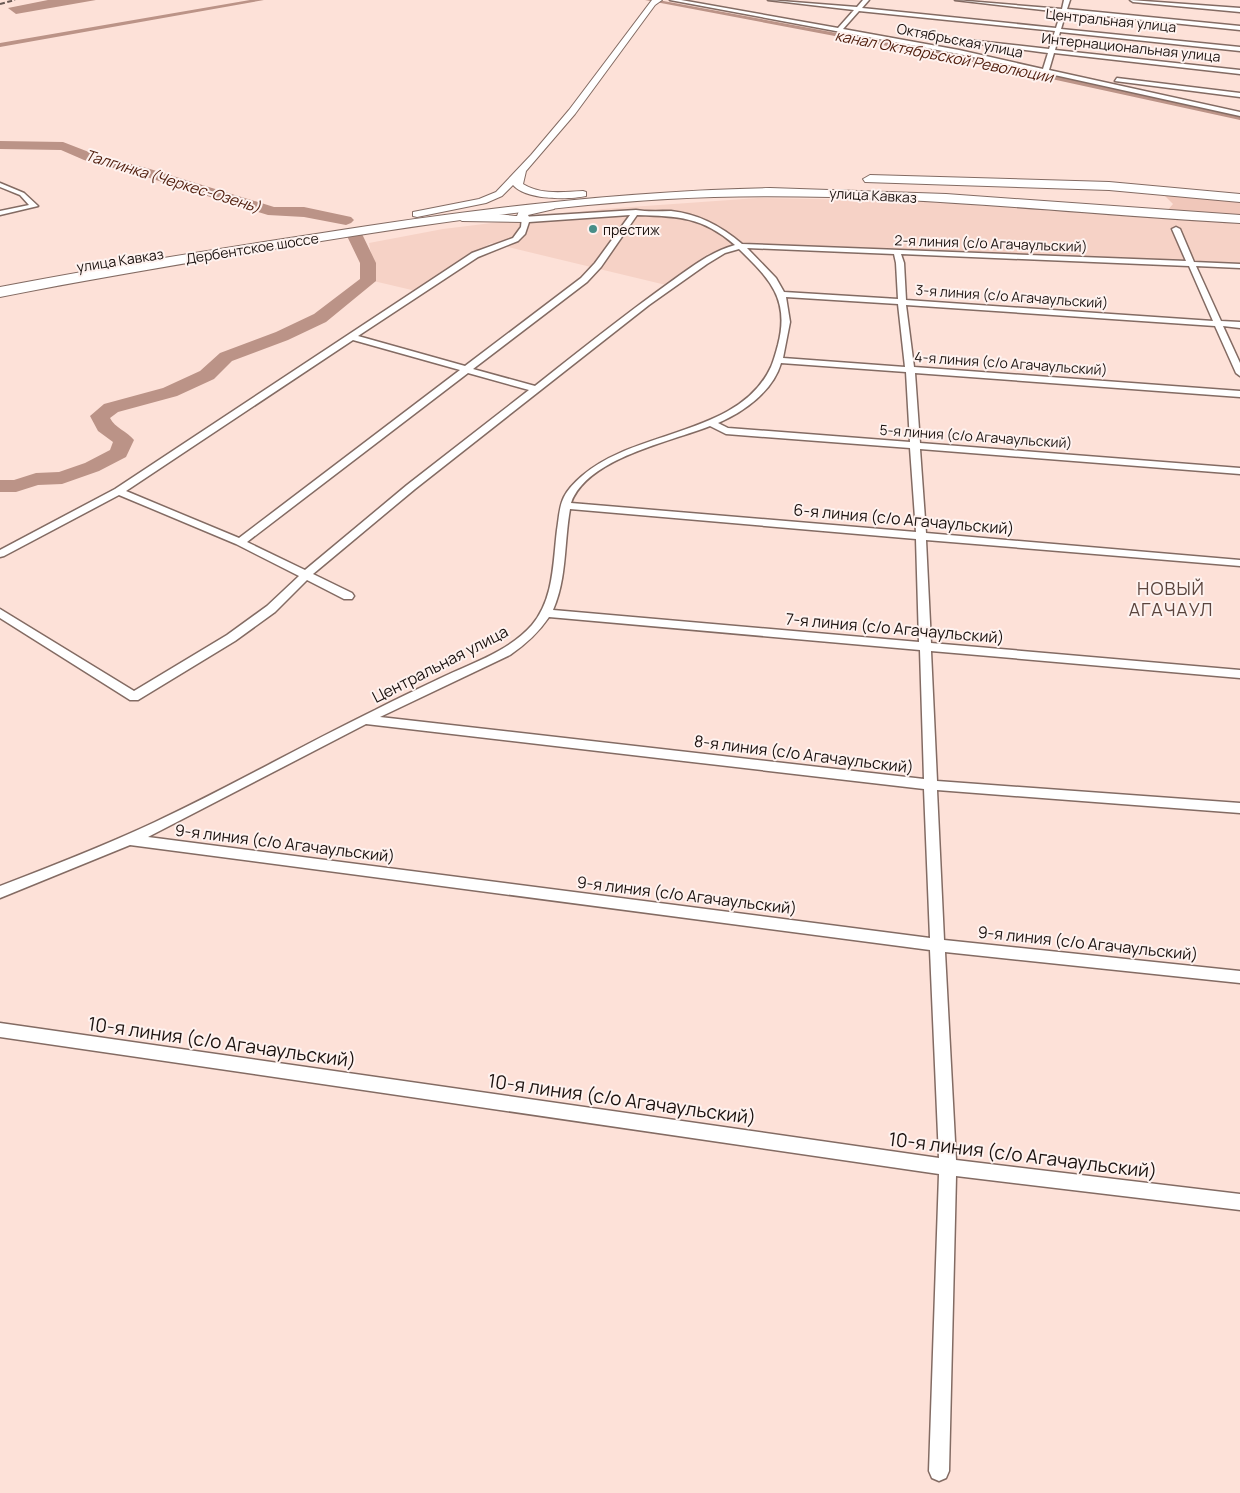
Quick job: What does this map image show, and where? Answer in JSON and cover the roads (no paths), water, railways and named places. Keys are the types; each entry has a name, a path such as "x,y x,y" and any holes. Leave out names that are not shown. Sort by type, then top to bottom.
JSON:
{"highway":[{"path":"861,179 1109,186 1240,198"},
{"path":"584,197 676,185 832,180"},
{"path":"1030,205 1149,210 1162,206 1164,202 1160,198 1143,192 1033,184"},
{"name":"улица Кавказ","path":"9,276 62,270 417,214 584,197 769,192 847,193 1240,219"},
{"name":"улица Кавказ","path":"506,209 584,197"},
{"name":"Дербентское шоссе","path":"0,292 105,271 506,209"}],"main road":[{"path":"417,214 482,201 499,194 577,105 656,1"},
{"path":"521,171 518,185 527,191 543,195 584,197"},
{"path":"525,219 522,217 523,213 584,197"},
{"path":"393,225 470,217 525,219"}],"street":[{"name":"Октябрьская улица","path":"673,0 959,52 1240,114"},
{"name":"Центральная улица","path":"771,0 1240,49"},
{"path":"839,30 866,0"},
{"path":"958,0 1240,28"},
{"path":"1046,70 1067,0"},
{"path":"1133,0 1240,10"},
{"name":"Интернациональная улица","path":"959,40 1240,72"},
{"path":"1082,80 1102,78 1240,95"},
{"path":"0,185 22,194 34,206 0,213"},
{"name":"Центральная улица","path":"0,892 130,840 247,782 365,720 487,662 523,640 547,613 556,590 565,506 573,490 593,472 618,456 731,414 752,399 769,380 779,360 787,316 782,294 770,274 741,246 710,224 694,217 675,213 593,212 534,220 525,219"},
{"path":"240,542 584,280 598,265 636,212"},
{"path":"0,554 119,491 475,255 515,239 526,228 525,219"},
{"path":"1176,229 1240,373"},
{"path":"0,613 134,698 156,682 231,638 272,608 306,575 411,487 646,303 722,251 741,246"},
{"name":"2-я линия (с/о Агачаульский)","path":"741,246 929,252 1240,266"},
{"path":"897,252 900,263 902,302 910,369 921,535 927,647 937,945 948,1166 939,1471"},
{"name":"3-я линия (с/о Агачаульский)","path":"782,294 1240,325"},
{"path":"352,336 464,370 536,389"},
{"name":"4-я линия (с/о Агачаульский)","path":"779,360 1240,394"},
{"name":"5-я линия (с/о Агачаульский)","path":"712,422 726,431 1240,471"},
{"path":"119,491 240,542 348,596"},
{"name":"6-я линия (с/о Агачаульский)","path":"565,506 1240,563"},
{"name":"7-я линия (с/о Агачаульский)","path":"547,613 1240,674"},
{"name":"8-я линия (с/о Агачаульский)","path":"365,720 931,784 1240,808"},
{"name":"9-я линия (с/о Агачаульский)","path":"130,840 937,945 1240,977"},
{"name":"10-я линия (с/о Агачаульский)","path":"0,1030 948,1166 1240,1202"}],"waterway":[{"name":"канал Октябрьской Революции","path":"0,45 261,0"},
{"name":"канал Октябрьской Революции","path":"648,0 983,62 1240,118"},
{"name":"Талгинка (Черкес-Озень)","path":"0,145 63,146 89,157 145,172 273,212 304,212 346,220"},
{"name":"Талгинка (Черкес-Озень)","path":"0,486 16,486 36,479 62,478 92,467 119,453 124,440 105,427 100,416 111,408 170,392 207,375 226,357 282,336 320,318 368,281 368,263 355,236"}],"railway":[{"path":"0,4 15,0"}],"place":[{"name":"престиж","path":"593,229"}],"district":[{"name":"НОВЫЙ АГАЧАУЛ","path":"1171,598"}]}
